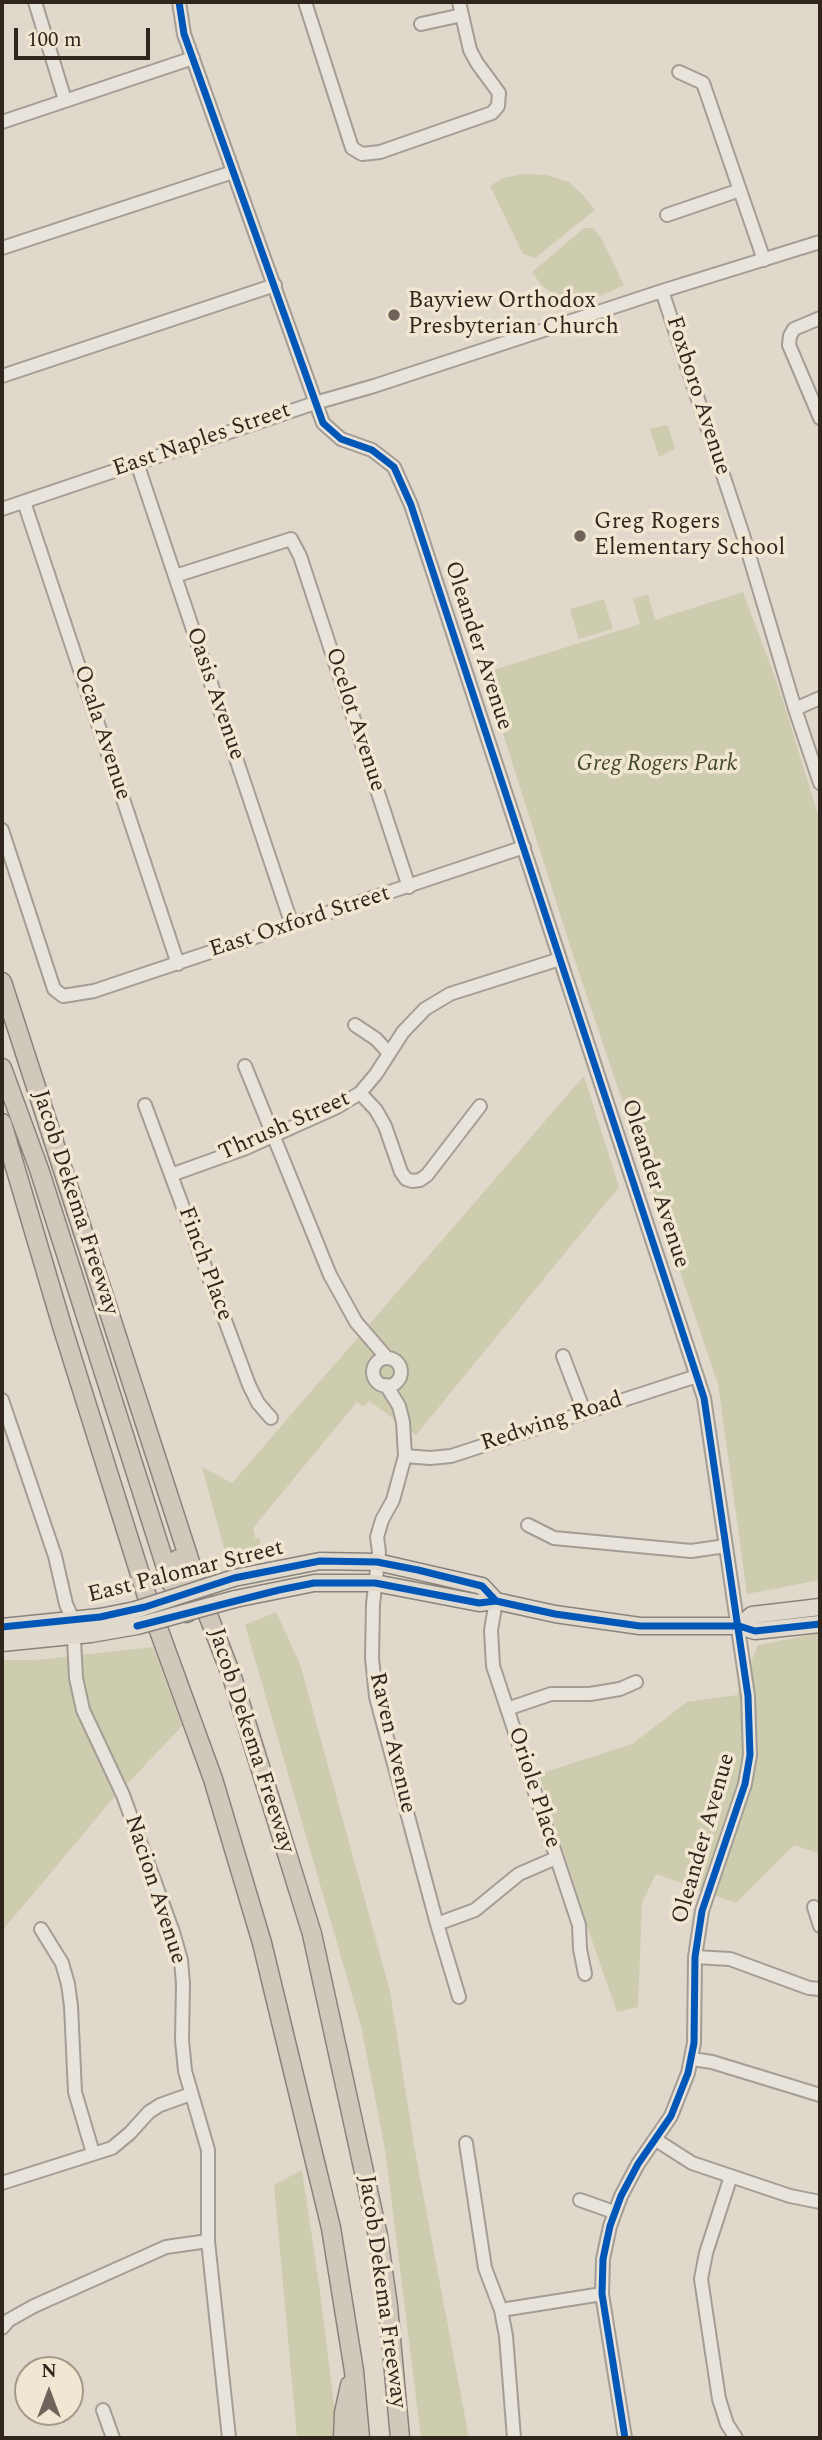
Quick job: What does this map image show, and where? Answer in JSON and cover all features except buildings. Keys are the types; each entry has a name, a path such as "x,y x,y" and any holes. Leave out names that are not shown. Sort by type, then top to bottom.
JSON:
{"highway":[{"name":"Jacob Dekema Freeway","path":"2,982 203,1602 232,1677 312,1934 378,2236 401,2438"},
{"path":"2,1009 142,1465"},
{"path":"2,1068 184,1578 183,1599"},
{"name":"Jacob Dekema Freeway","path":"2,1123 62,1326 150,1606 212,1779 262,1943 331,2228 354,2371 360,2438"},
{"path":"387,2306 409,2438"},
{"path":"343,2438 344,2413 354,2371"}],"main road":[{"name":"East Palomar Street","path":"2,1643 136,1618 234,1578 320,1561 377,1562 482,1586 496,1601"},
{"name":"East Palomar Street","path":"183,1599 235,1599 314,1583 375,1583 479,1603 496,1601 555,1614 640,1626 738,1626 755,1631 820,1624"},
{"name":"East Palomar Street","path":"738,1626 752,1615 820,1607"},
{"name":"East Palomar Street","path":"2,1627 73,1628"}],"street":[{"path":"35,2 65,100"},
{"name":"Oleander Avenue","path":"179,2 184,34 323,423 335,435 378,453 400,476 704,1398 751,1718 750,1755 741,1795 702,1911 695,1957 696,2018 692,2059 677,2103 656,2140 638,2164 614,2212 603,2259 602,2294 625,2438"},
{"path":"305,2 352,148 362,154 380,152 481,117 492,113 498,106 499,93 474,57 460,8 421,24"},
{"path":"2,122 193,58"},
{"path":"679,72 703,83 764,260"},
{"path":"2,248 233,172"},
{"path":"667,215 740,190"},
{"name":"East Naples Street","path":"2,509 314,403 374,386 662,290 820,242"},
{"path":"2,376 275,285"},
{"name":"Foxboro Avenue","path":"662,290 743,535 820,783"},
{"path":"820,318 794,329 789,345 820,418"},
{"name":"Oasis Avenue","path":"137,463 292,925"},
{"name":"Ocala Avenue","path":"24,502 178,964"},
{"name":"Ocelot Avenue","path":"175,576 291,538 299,554 409,887"},
{"path":"795,709 820,698"},
{"name":"East Oxford Street","path":"2,830 54,989 63,996 94,991 178,964 524,847"},
{"name":"Thrush Street","path":"172,1175 273,1136 337,1107 360,1093 408,1027 425,1009 441,999 560,959"},
{"path":"355,1025 376,1039 389,1053"},
{"path":"245,1066 330,1275 361,1328 375,1365"},
{"path":"360,1093 376,1110 385,1126 401,1172 412,1181 424,1178 481,1106"},
{"name":"Finch Place","path":"145,1105 247,1378 258,1403 271,1418"},
{"path":"361,1328 387,1358 399,1365 399,1378 387,1385 376,1380 373,1372 375,1365 387,1358"},
{"path":"563,1356 583,1411"},
{"name":"Redwing Road","path":"405,1456 451,1456 697,1376"},
{"name":"Raven Avenue","path":"398,1406 399,1378"},
{"name":"Raven Avenue","path":"387,1385 403,1422 405,1456 393,1500 382,1520 377,1537 379,1552 372,1658 376,1697 459,1997"},
{"name":"Nacion Avenue","path":"2,1400 55,1556 73,1628 76,1678 83,1710 123,1795 181,1960 183,2054 191,2094 208,2150 208,2241 229,2438"},
{"path":"528,1525 554,1538 691,1551 726,1546"},
{"name":"Oriole Place","path":"496,1601 491,1630 493,1666 579,1925 585,1974"},
{"path":"507,1709 551,1694 590,1694 620,1689 636,1682"},
{"path":"437,1924 475,1910 519,1874 555,1858"},
{"path":"814,1908 820,1926"},
{"path":"41,1929 60,1959 68,1984 72,2006 75,2092 93,2153"},
{"path":"695,1957 730,1959 820,1989"},
{"path":"692,2059 712,2062 820,2095"},
{"path":"2,2183 111,2148 130,2133 149,2112 160,2105 191,2094"},
{"path":"656,2140 692,2163 790,2196 820,2202"},
{"path":"466,2143 485,2268 501,2310 506,2336 514,2438"},
{"path":"730,2176 706,2253 701,2279 719,2399 727,2424 736,2438"},
{"path":"580,2200 614,2212"},
{"path":"2,2328 9,2320 34,2306 166,2247 208,2241"},
{"path":"501,2310 602,2294"},
{"path":"103,2410 113,2438"}],"green space":[{"path":"523,174 546,175 569,182 595,210 535,258 523,254 490,186 503,178"},
{"path":"584,228 593,228 601,238 624,285 585,303 559,297 541,285 532,272"},
{"path":"668,426 675,449 659,457 650,429"},
{"name":"Greg Rogers Park","path":"743,592 779,688 820,821 820,1580 747,1594 718,1384 572,952 484,673 640,624 633,599 648,594 655,620"},
{"path":"604,599 613,629 579,639 570,609"},
{"path":"584,1076 619,1187 416,1435 369,1401 363,1407 357,1402 253,1528 255,1538 259,1538 261,1546 228,1563 202,1467 232,1483"},
{"path":"276,1612 300,1664 390,1991 414,2145 469,2438 421,2438 385,2149 361,2026 245,1625"},
{"path":"820,1633 820,1854 794,1845 736,1903 656,1874 642,1903 638,2007 617,2012 539,1774 632,1744 687,1702 737,1695 758,1645"},
{"path":"153,1647 182,1726 110,1802 2,1931 2,1660 37,1660"},
{"path":"302,2170 338,2438 297,2438 274,2185"}],"cycle path":[{"path":"179,2 184,34 323,423 341,439 372,450 394,467 411,505 704,1398 748,1696 750,1755 745,1784 702,1911 695,1957 694,2043 688,2073 671,2116 638,2164 621,2196 610,2226 603,2259 602,2294 625,2438"},
{"path":"2,1627 100,1617 145,1607 234,1578 320,1561 377,1562 418,1570 482,1586 496,1601"},
{"path":"137,1626 314,1583 375,1583 479,1603 496,1601 555,1614 640,1626 739,1626 755,1631 820,1624"}],"place":[{"name":"Bayview Orthodox Presbyterian Church","path":"394,315"},
{"name":"Greg Rogers Elementary School","path":"580,536"}]}
